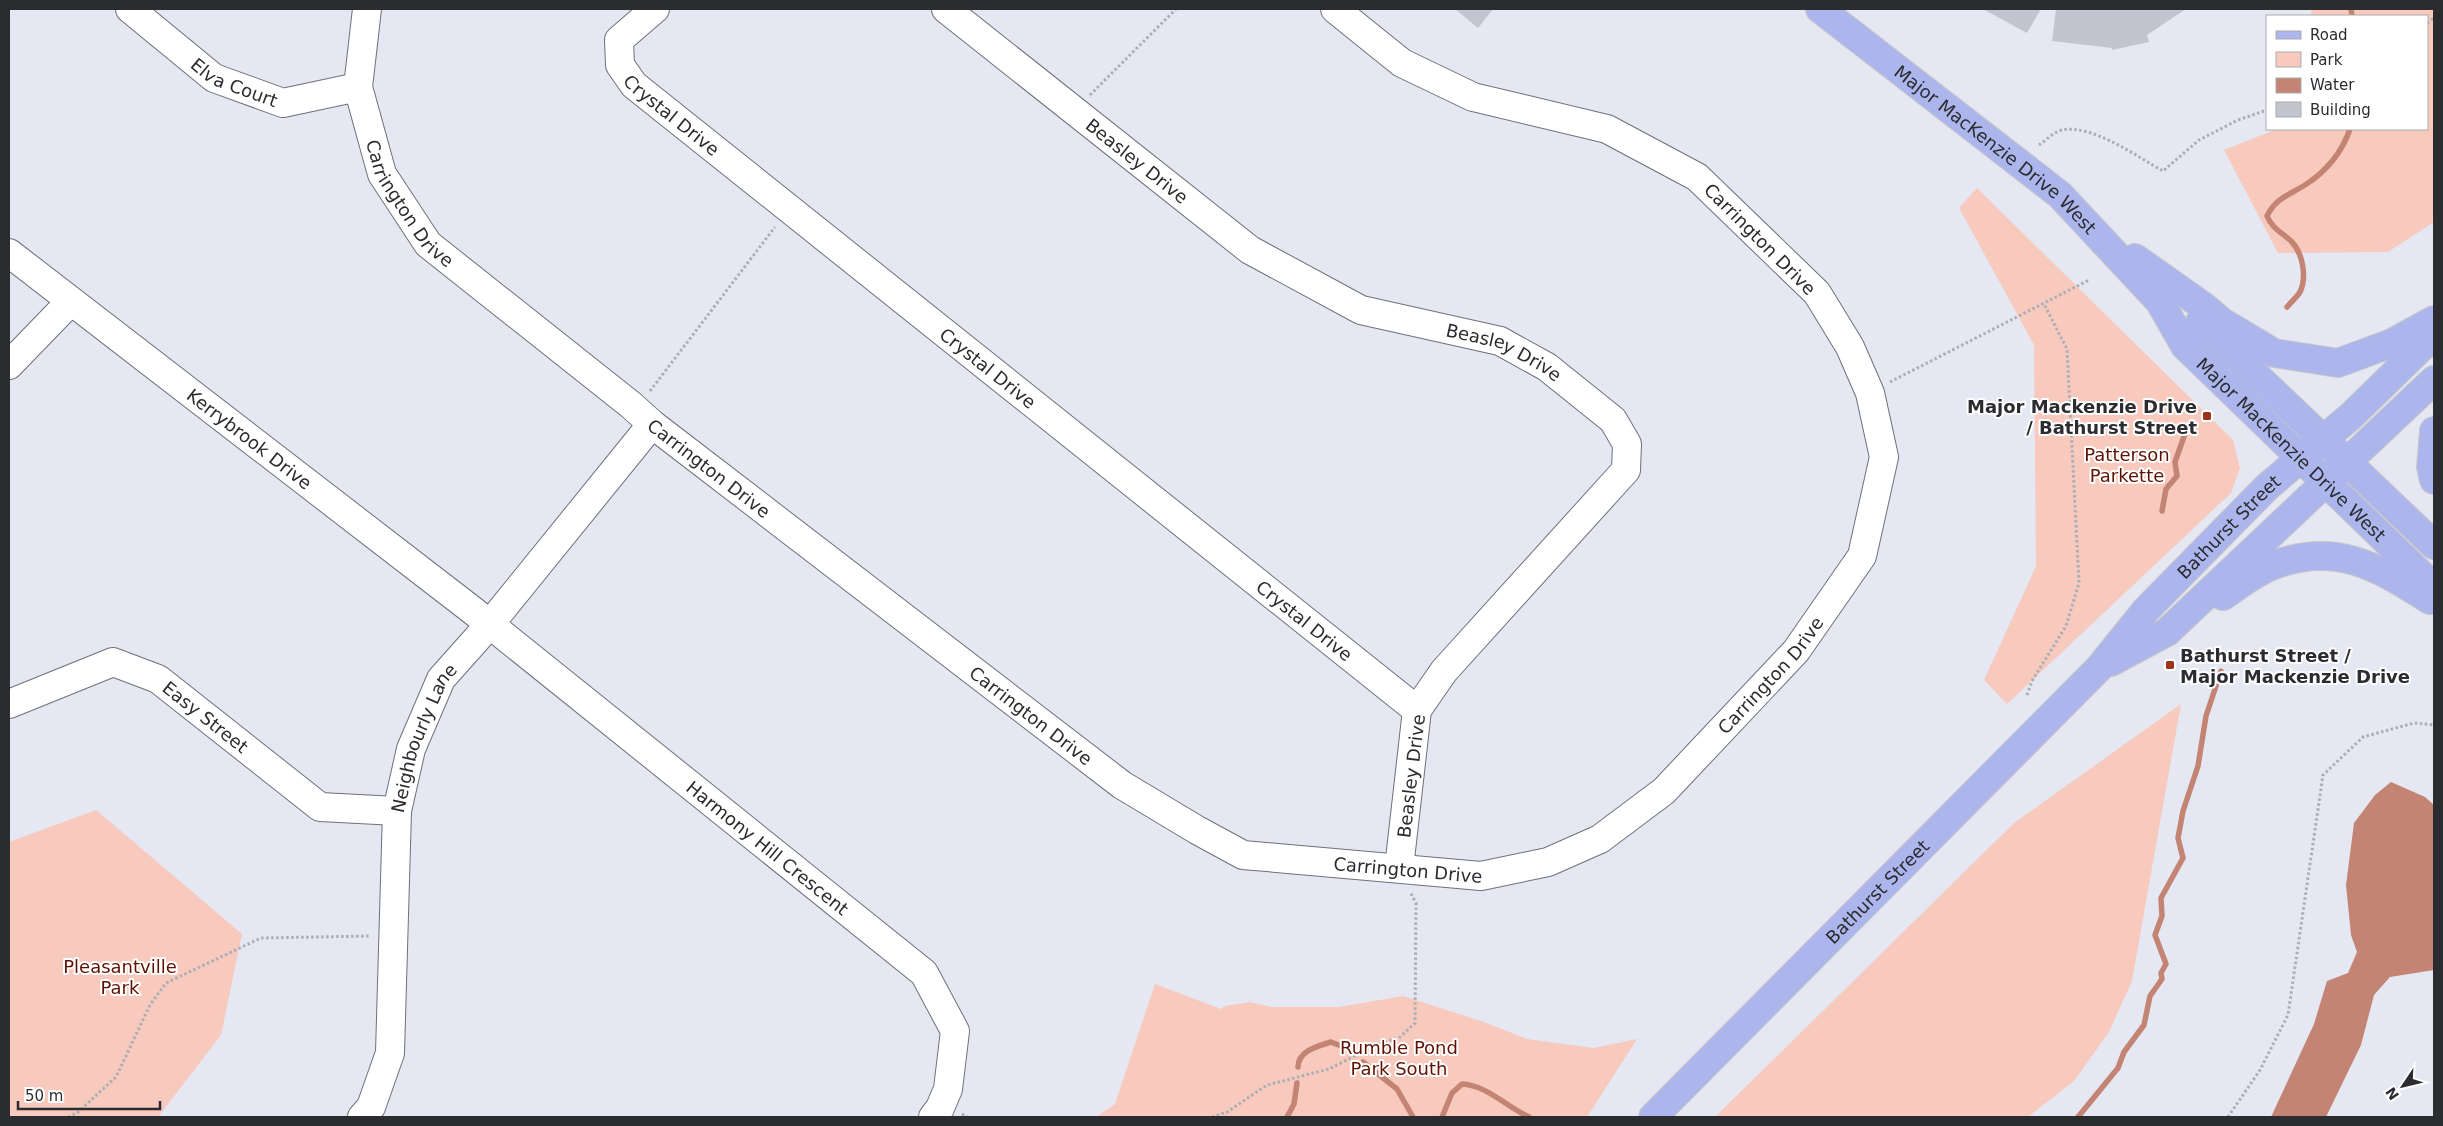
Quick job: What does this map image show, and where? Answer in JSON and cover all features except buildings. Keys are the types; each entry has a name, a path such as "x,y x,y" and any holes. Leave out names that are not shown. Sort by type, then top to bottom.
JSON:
{"main road":[{"name":"Major MacKenzie Drive West","path":"1820,9 2060,194 2160,302 2185,346 2434,587"},
{"path":"2096,233 2203,306 2222,322 2274,353 2338,363 2392,343 2434,320"},
{"name":"Major MacKenzie Drive West","path":"2160,302 2203,324 2434,545"},
{"name":"Bathurst Street","path":"1653,1117 2100,667 2146,610 2267,487 2323,440 2434,335"},
{"name":"Bathurst Street","path":"2100,667 2167,632 2434,380"},
{"path":"2434,431 2430,467 2434,480"},
{"path":"2167,632 2268,568 2292,560 2310,557 2345,557 2389,573 2434,602"}],"street":[{"name":"Elva Court","path":"130,9 214,78 283,103 358,87"},
{"name":"Carrington Drive","path":"367,9 358,87 382,174 428,244 644,416 1122,785 1197,830 1243,855 1481,876 1548,862 1600,839 1664,791 1796,651 1862,556 1884,456 1870,393 1850,347 1817,293 1697,177 1607,129 1473,97 1402,62 1335,9"},
{"name":"Crystal Drive","path":"655,9 619,40 620,65 634,85 1417,710"},
{"name":"Beasley Drive","path":"946,9 1250,250 1361,310 1500,341 1547,367 1606,414 1613,420 1627,444 1626,470 1444,671 1417,710 1399,868"},
{"name":"Kerrybrook Drive","path":"9,253 70,302 490,624"},
{"path":"9,365 70,302"},
{"name":"Neighbourly Lane","path":"362,1117 371,1107 390,1053 397,811 411,749 441,679 490,624 644,416"},
{"name":"Harmony Hill Crescent","path":"490,624 924,973 955,1032 948,1089 940,1108 933,1117"},
{"name":"Easy Street","path":"9,704 113,662 158,679 320,807 397,811"}],"path":[{"path":"1075,110 1176,9"},
{"path":"2039,145 2060,130 2102,136 2163,171 2199,140 2238,120 2266,110"},
{"path":"644,416 789,208"},
{"path":"1870,393 2089,280"},
{"path":"2027,695 2032,681 2066,626 2079,583 2067,349 2044,304"},
{"path":"2228,1117 2260,1070 2288,1015 2323,775 2362,737 2414,723 2434,726"},
{"path":"1212,1117 1227,1112 1267,1086 1286,1079 1329,1069 1378,1044 1399,1038 1415,1022 1416,903 1399,868"},
{"path":"68,1117 77,1114 116,1077 150,1005 166,983 260,938 393,936"}],"green space":[{"path":"2312,9 2434,9 2434,222 2388,252 2278,253 2224,150 2274,130 2428,130 2428,15 2310,15"},
{"name":"Patterson Parkette","path":"1977,188 2233,440 2240,468 2231,493 2007,704 1984,680 2036,566 2034,345 1959,208"},
{"path":"2181,704 2132,981 2109,1032 2074,1081 2028,1117 1715,1117 2014,823"},
{"name":"Pleasantville Park","path":"96,810 242,934 221,1035 158,1117 9,1117 9,842"},
{"name":"Rumble Pond Park South","path":"1155,984 1221,1009 1225,1006 1250,1002 1271,1007 1339,1007 1403,996 1481,1021 1527,1039 1594,1048 1637,1039 1587,1117 1096,1117 1115,1104"}],"water":[{"path":"2391,782 2425,797 2434,805 2434,970 2390,977 2374,995 2361,1045 2326,1117 2271,1117 2314,1024 2327,981 2348,973 2357,952 2351,935 2346,885 2354,823 2375,795"}],"waterway":[{"path":"2351,9 2352,15"},
{"path":"2287,307 2300,292 2303,279 2303,265 2295,246 2274,227 2267,216 2274,205 2313,180 2327,167 2343,145 2350,130"},
{"path":"2162,511 2166,489 2177,476 2175,462 2187,428"},
{"path":"2078,1117 2118,1068 2124,1052 2144,1025 2150,996 2162,979 2161,973 2166,964 2155,935 2162,916 2161,898 2183,858 2178,838 2183,811 2198,766 2206,716 2221,671"},
{"path":"1298,1067 1301,1057 1315,1047 1331,1042 1346,1048"},
{"path":"1363,1062 1397,1089 1413,1117"},
{"path":"1287,1117 1294,1104 1297,1083"},
{"path":"1442,1117 1452,1093 1462,1084 1480,1088 1529,1117"}],"place":[{"name":"Major Mackenzie Drive / Bathurst Street","path":"2207,416"},
{"name":"Bathurst Street / Major Mackenzie Drive","path":"2170,665"}]}
